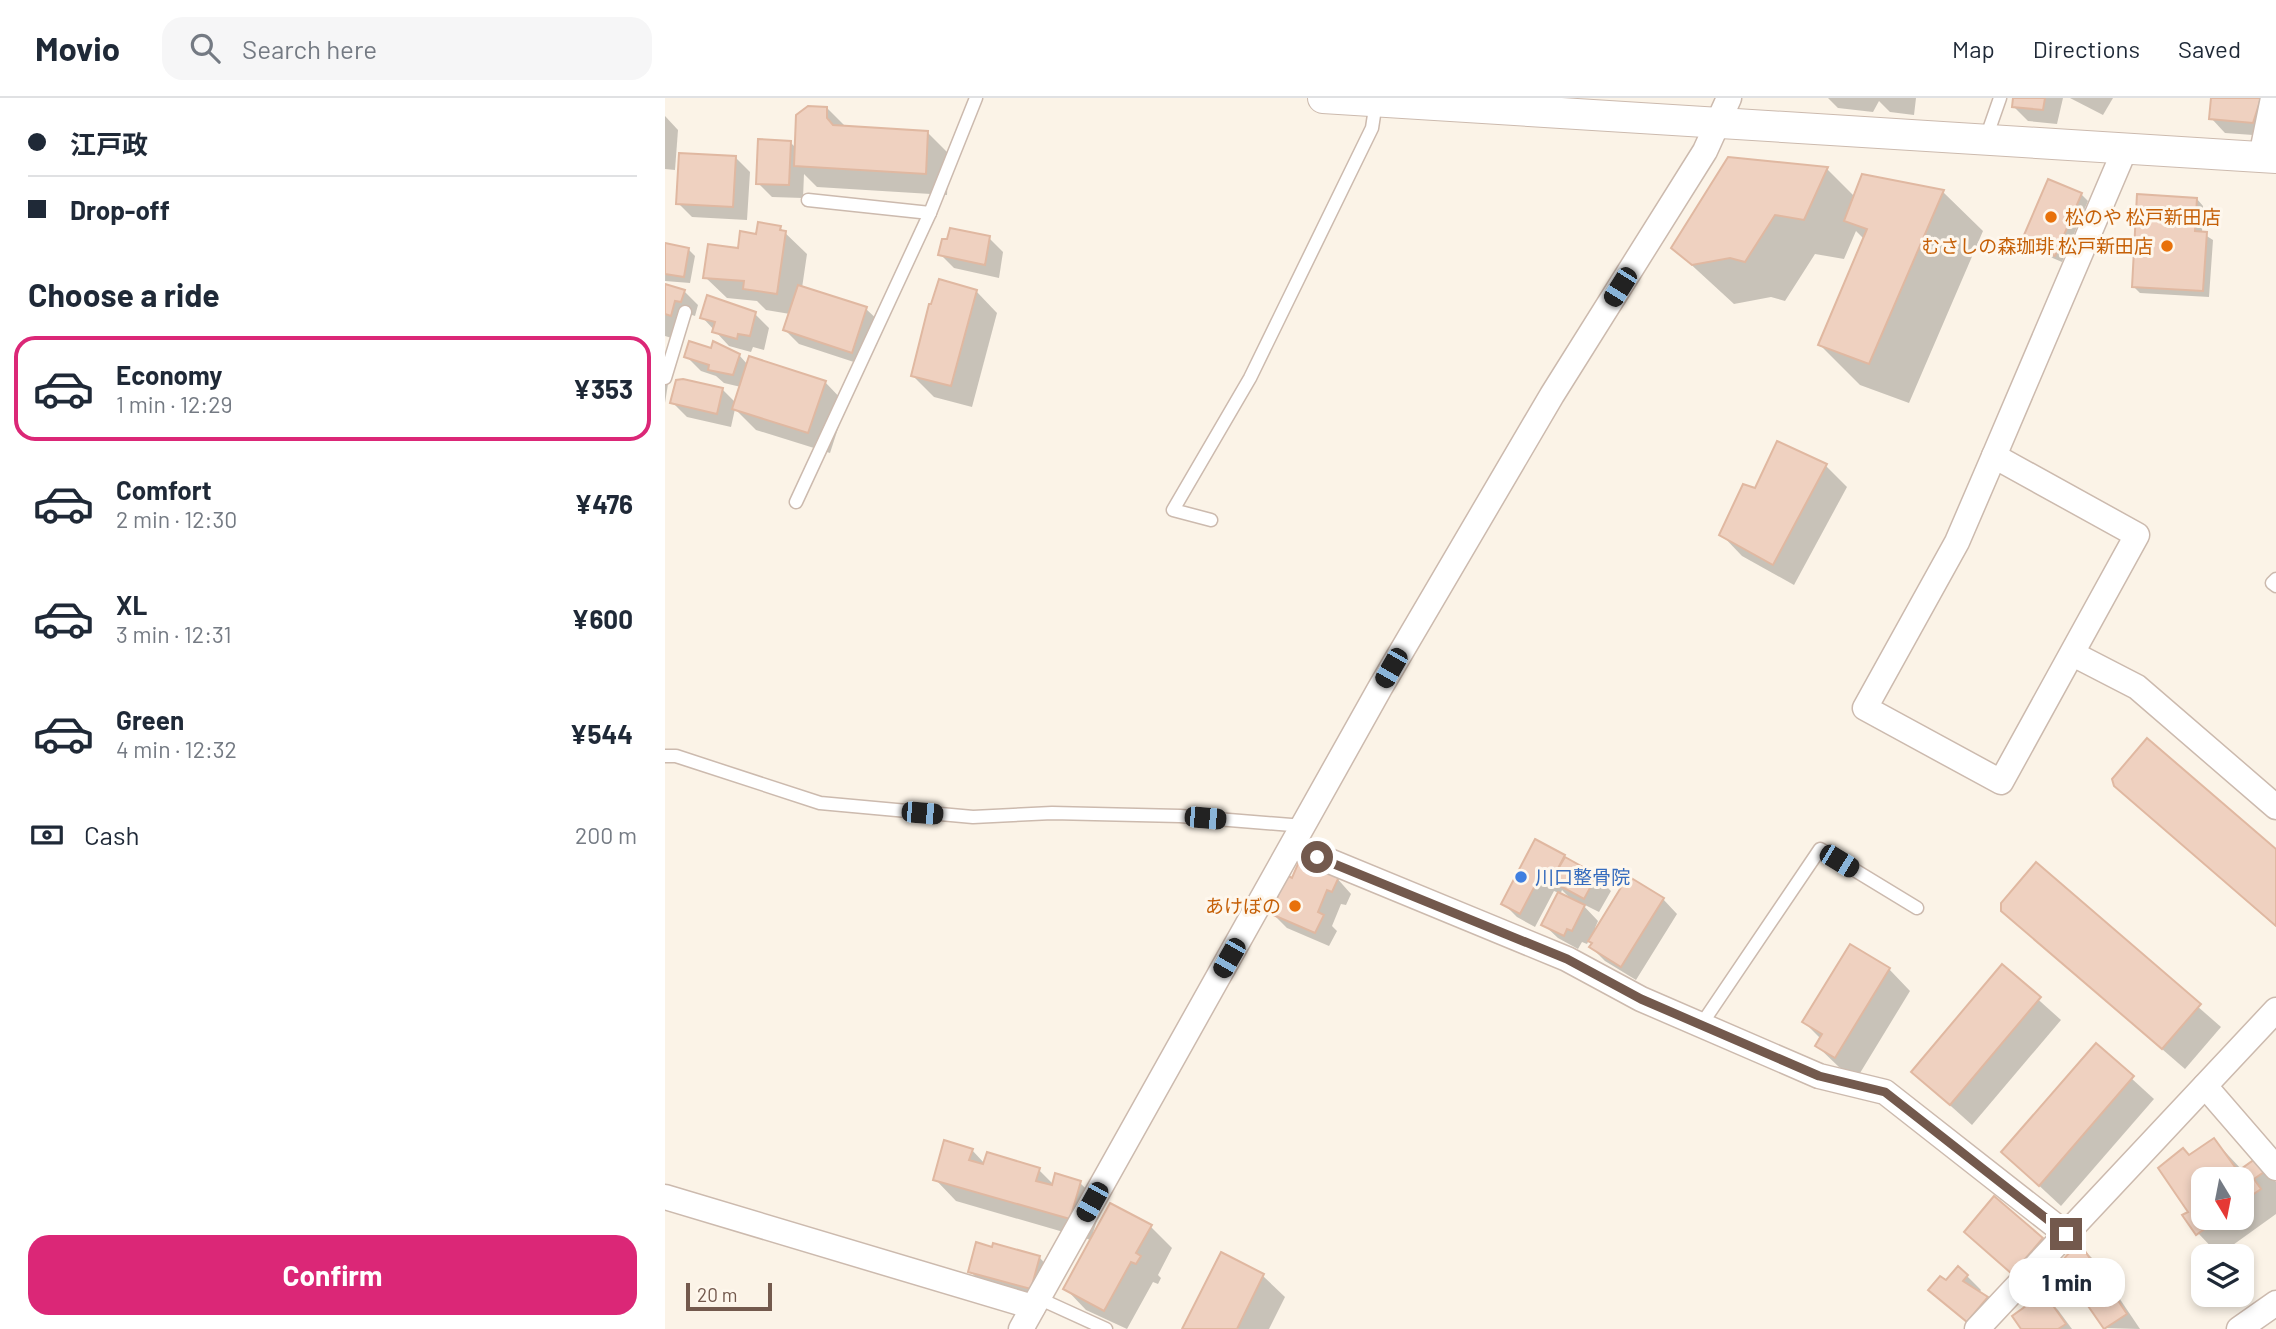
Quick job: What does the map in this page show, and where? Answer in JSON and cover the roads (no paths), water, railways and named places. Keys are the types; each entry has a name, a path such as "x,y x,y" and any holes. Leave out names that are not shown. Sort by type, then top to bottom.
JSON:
{"street":[{"path":"1323,98 1724,110 1985,141 2268,158 2273,98"},
{"path":"1021,1329 1184,1033 1380,688 1503,477 1724,110"},
{"path":"1994,456 2137,535 2073,654 2056,677 2001,782 1865,708 1957,542 2126,149"},
{"path":"2073,654 2137,687 2276,807"},
{"path":"1298,836 1567,959 1641,999 1819,1076 1885,1092 2066,1234"},
{"path":"1977,1329 2276,1010"},
{"path":"2205,1086 2276,1168"},
{"path":"665,1197 1036,1303"},
{"path":"2239,1329 2276,1303"}],"lane":[{"path":"796,502 930,213 976,98"},
{"path":"1985,141 2000,98"},
{"path":"1212,520 1173,510 1250,378 1372,128 1376,101"},
{"path":"808,200 930,213"},
{"path":"665,378 670,343 685,312"},
{"path":"2276,579 2272,583 2276,586"},
{"path":"665,756 676,757 820,803 972,817 1052,813 1180,816 1298,836"},
{"path":"1701,1025 1820,849 1917,908"},
{"path":"1036,1303 1106,1329"}],"place":[{"name":"松のや 松戸新田店","path":"2051,217"},
{"name":"むさしの森珈琲 松戸新田店","path":"2167,246"},
{"name":"川口整骨院","path":"1521,877"},
{"name":"あけぼの","path":"1295,906"}]}
